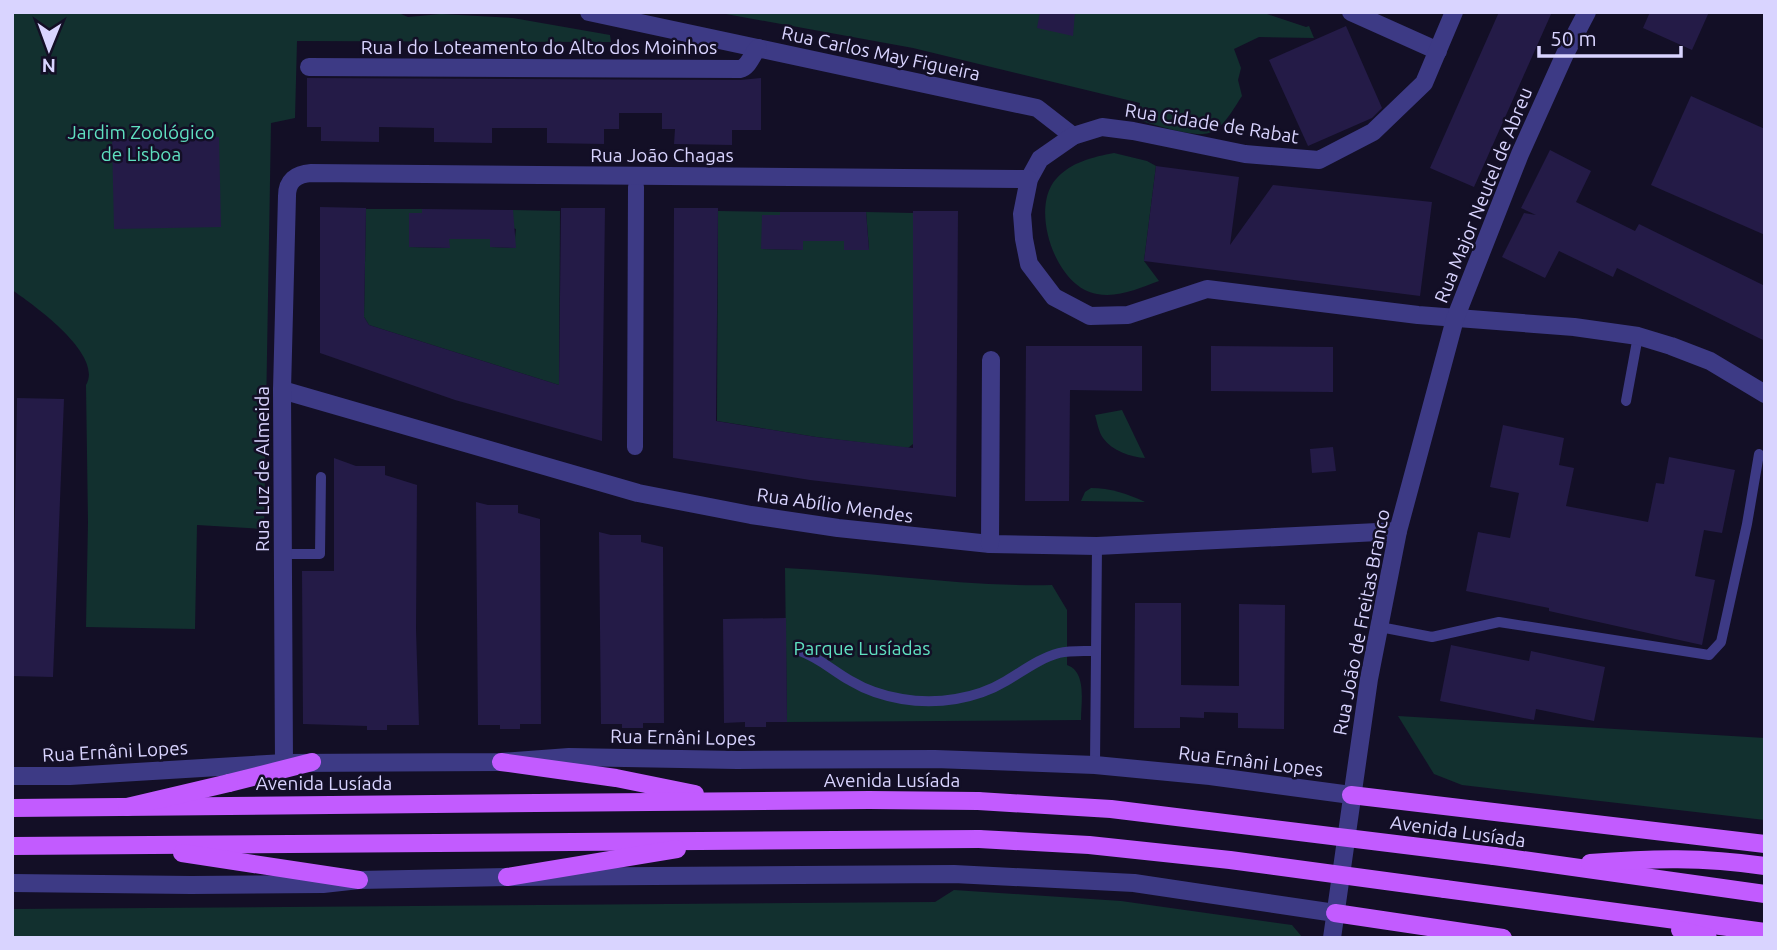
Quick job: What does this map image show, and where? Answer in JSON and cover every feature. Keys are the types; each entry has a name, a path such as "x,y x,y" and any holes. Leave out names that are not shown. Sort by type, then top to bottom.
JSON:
{"main road":[{"path":"127,807 312,762"},
{"path":"500,762 617,778 730,801"},
{"path":"1351,795 1765,844"},
{"name":"Avenida Lusíada","path":"12,808 978,801 1111,808 1494,856 1765,894"},
{"path":"507,877 739,839"},
{"path":"12,845 123,845 233,851 739,839 979,839 1089,845 1230,860 1765,932"},
{"path":"233,851 359,880"},
{"path":"1560,866 1654,858 1728,861 1765,866"},
{"path":"1335,913 1503,938"},
{"path":"1619,913 1708,938"}],"street":[{"name":"Rua Carlos May Figueira","path":"589,12 1037,108 1073,136"},
{"path":"1351,12 1438,51"},
{"name":"Rua Cidade de Rabat","path":"1454,12 1424,83 1373,132 1320,160 1245,154 1102,127 1073,136 1040,159 1029,179 1022,214 1030,264 1054,297 1090,316 1128,315 1208,289 1455,319 1574,327 1639,336 1710,361 1765,394"},
{"name":"Rua Major Neutel de Abreu","path":"1455,319 1520,154 1587,12"},
{"name":"Rua I do Loteamento do Alto dos Moinhos","path":"309,67 740,69 744,68 758,48"},
{"name":"Rua João Chagas","path":"295,178 324,173 1029,179"},
{"name":"Rua Luz de Almeida","path":"284,763 282,390 287,191 295,178"},
{"path":"635,447 636,187"},
{"name":"Rua João de Freitas Branco","path":"1332,938 1369,679 1398,531 1455,319"},
{"path":"990,360 990,544"},
{"name":"Rua Abílio Mendes","path":"282,390 663,499 838,528 990,544 1097,546 1398,531"},
{"name":"Rua Ernâni Lopes","path":"12,776 70,776 312,762 500,762 569,757 737,760 948,759 1096,765 1210,776 1351,795"},
{"path":"12,883 323,884 359,880 507,877 954,874 1134,883 1335,913"},
{"path":"1431,938 1460,930"}],"lane":[{"path":"1626,401 1639,336"},
{"path":"1380,627 1432,637 1499,622 1709,655 1721,642 1747,524 1759,454"},
{"path":"282,554 320,554 321,477"},
{"path":"1096,765 1097,546"},
{"path":"800,650 818,658 870,691 901,699 932,701 983,692 1061,652 1097,651"}],"green space":[{"name":"Jardim Zoológico de Lisboa","path":"12,12 396,12 408,17 441,14 513,18 610,35 611,42 297,41 295,118 271,123 264,529 197,525 195,629 86,627 86,385 89,373 85,360 64,332 12,290"},
{"path":"715,12 1261,12 1309,26 1314,38 1259,37 1234,49 1241,68 1238,80 1242,96 1219,127 1202,134 1137,120 1140,103 913,48"},
{"path":"1114,153 1147,161 1156,166 1144,261 1159,281 1129,292 1105,295 1082,289 1059,263 1046,227 1045,209 1048,192 1056,179 1068,168 1098,156"},
{"path":"366,209 422,209 422,213 409,213 409,247 449,248 449,239 490,239 491,247 514,248 516,229 513,228 513,210 560,211 559,385 369,325 364,317"},
{"path":"718,211 780,212 780,215 762,215 762,249 802,250 803,241 844,241 869,249 866,212 913,213 913,444 908,448 717,421"},
{"path":"1122,410 1145,458 1117,450 1107,443 1100,433 1095,415"},
{"path":"1091,488 1119,492 1145,502 1081,501 1085,492"},
{"name":"Parque Lusíadas","path":"785,568 952,582 1052,585 1067,610 1067,665 1078,674 1080,681 1081,720 787,722"},
{"path":"1398,716 1765,738 1765,820 1462,785 1434,774"},
{"path":"954,890 1121,901 1292,925 1303,938 12,938 12,909 935,902"}],"building":[{"path":"1040,12 1075,12 1073,36 1037,28"},
{"path":"1499,12 1552,12 1474,187 1430,168"},
{"path":"1650,12 1709,12 1692,50 1643,28"},
{"path":"1346,26 1382,108 1372,118 1308,146 1269,60"},
{"path":"307,78 761,78 761,130 732,130 732,145 674,144 675,129 662,129 662,113 619,113 619,129 604,129 604,144 547,143 547,128 492,128 492,143 434,142 434,128 379,127 379,142 321,141 321,127 307,127"},
{"path":"1691,96 1765,129 1765,235 1651,185"},
{"path":"219,137 221,227 114,229 112,139"},
{"path":"1550,150 1591,171 1576,202 1635,231 1639,224 1765,286 1765,341 1617,268 1613,277 1559,251 1545,278 1502,257 1524,213 1536,215 1521,208"},
{"path":"1156,166 1239,177 1230,245 1273,185 1432,202 1420,296 1144,261"},
{"path":"320,207 366,208 364,317 369,325 559,385 561,208 605,208 602,441 455,400 320,353"},
{"path":"674,208 718,208 716,421 816,437 913,448 913,211 958,211 956,497 810,480 673,458"},
{"path":"422,209 513,210 516,248 490,247 490,239 449,239 450,248 409,247 409,213 422,213"},
{"path":"780,212 866,212 869,250 844,250 844,241 803,241 803,250 761,249 762,215 780,215"},
{"path":"1026,346 1142,346 1142,391 1070,390 1069,501 1025,501"},
{"path":"1211,346 1333,347 1333,392 1211,391"},
{"path":"17,398 64,399 53,677 12,676"},
{"path":"1503,425 1564,438 1559,465 1574,468 1566,506 1648,522 1656,483 1664,484 1669,457 1735,470 1722,533 1704,530 1695,576 1715,580 1702,645 1466,591 1478,532 1510,538 1519,493 1490,487"},
{"path":"1333,447 1336,471 1312,473 1310,449"},
{"path":"334,458 356,466 385,466 385,475 417,485 416,630 419,725 387,725 387,730 367,730 367,726 303,724 302,571 334,571"},
{"path":"476,502 488,505 518,505 518,513 540,519 541,724 520,724 520,729 478,725"},
{"path":"599,532 611,535 641,535 641,542 663,547 664,723 643,723 643,728 601,724"},
{"path":"1135,603 1181,603 1181,685 1239,686 1239,604 1285,605 1284,729 1238,728 1238,713 1204,712 1204,718 1180,717 1180,728 1134,728"},
{"path":"786,618 787,722 766,722 766,727 745,727 745,722 724,723 723,619"},
{"path":"1451,645 1529,661 1531,651 1605,667 1594,721 1536,709 1534,720 1440,701"}]}
